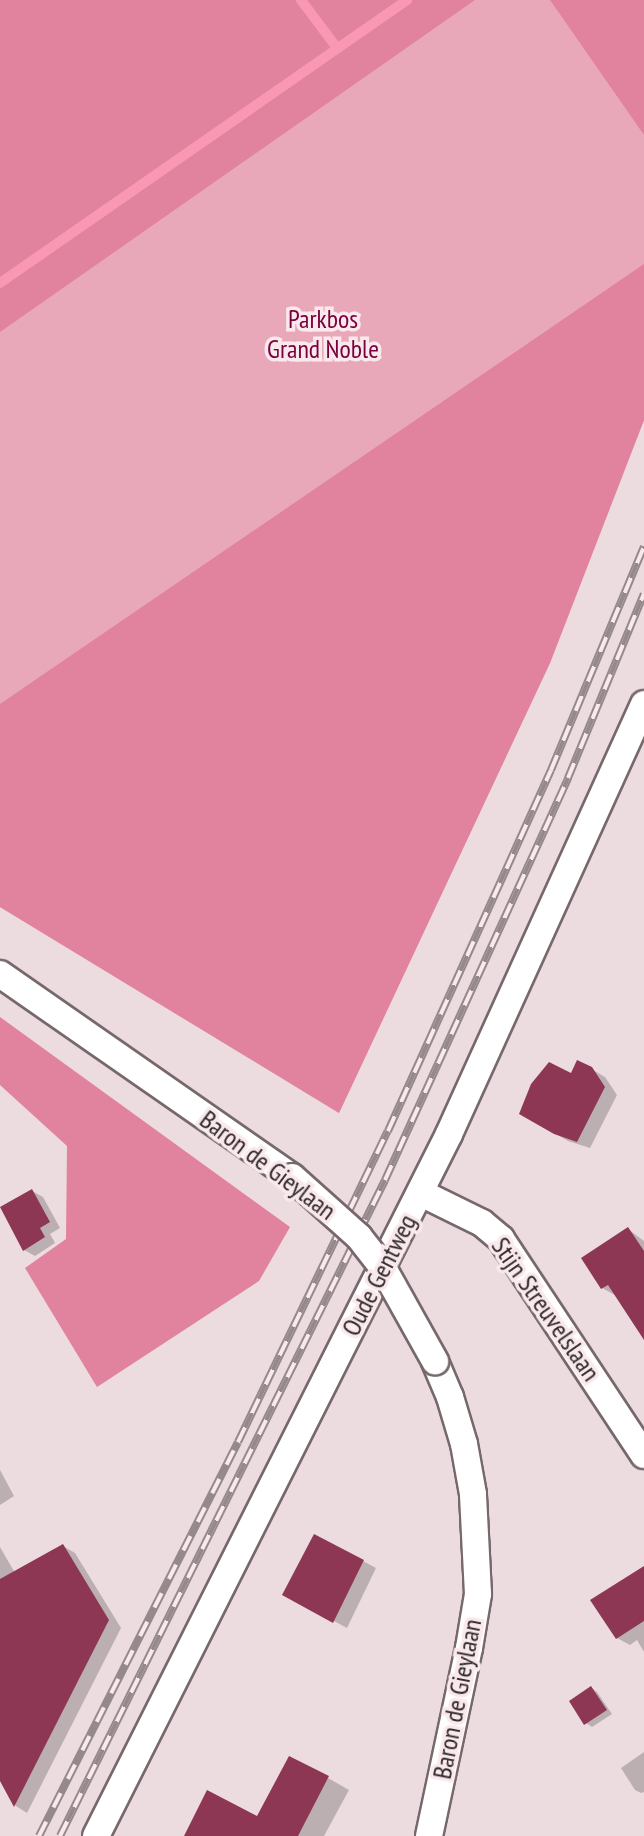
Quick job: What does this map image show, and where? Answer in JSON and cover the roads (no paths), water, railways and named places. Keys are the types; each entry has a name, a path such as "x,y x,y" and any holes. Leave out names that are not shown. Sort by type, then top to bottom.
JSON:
{"street":[{"name":"Oude Gentweg","path":"96,1836 421,1192 644,704"},
{"name":"Baron de Gieylaan","path":"0,974 292,1177 331,1209 375,1257 411,1312 450,1397 466,1457 474,1508 478,1583 469,1648 429,1836"},
{"name":"Stijn Streuvelslaan","path":"421,1192 482,1223 501,1239 644,1455"}],"waterway":[{"path":"301,0 337,48"},
{"path":"0,283 407,0"}],"railway":[{"path":"39,1836 238,1442 388,1131 551,770 644,547"},
{"path":"60,1836 385,1180 568,778 644,594"}],"park label":[{"name":"Parkbos Grand Noble","path":"323,334"}]}
